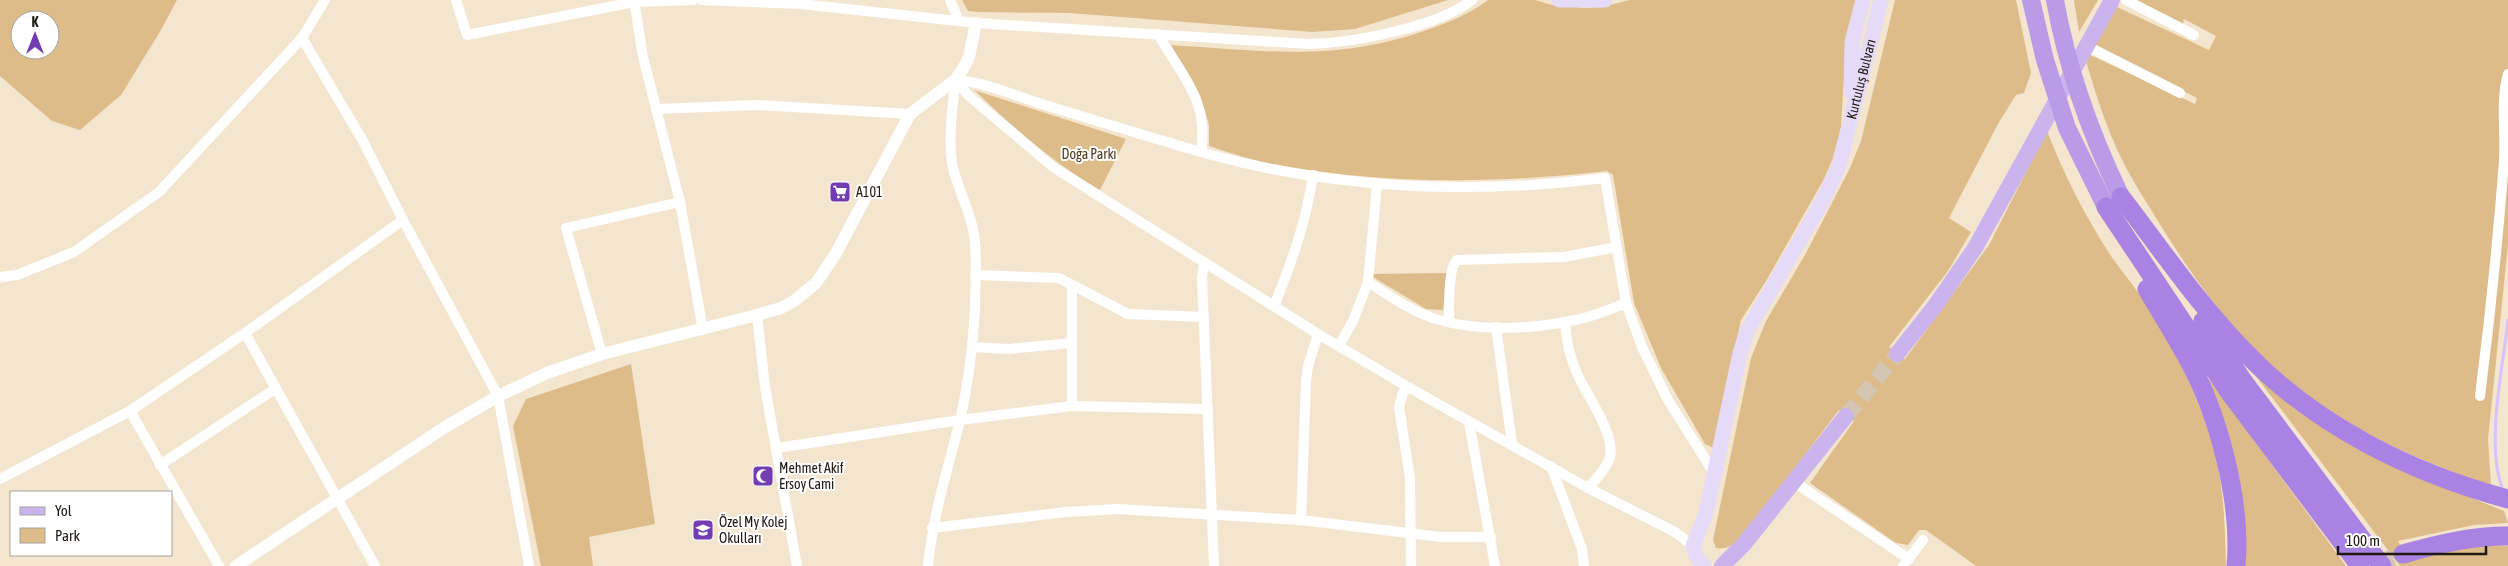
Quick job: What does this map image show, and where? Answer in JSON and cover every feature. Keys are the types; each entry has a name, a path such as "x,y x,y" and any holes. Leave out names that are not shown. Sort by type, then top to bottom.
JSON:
{"highway":[{"path":"2031,0 2045,60 2067,128 2230,393 2360,566"},
{"path":"2055,0 2060,31 2082,102 2104,161 2134,268 2190,362 2204,395 2231,479 2238,547 2236,566"},
{"path":"2114,202 2221,327 2258,365 2301,401 2337,427 2379,449 2466,487 2508,499"},
{"path":"2114,202 2243,381 2382,566"},
{"path":"2403,554 2440,544 2499,536"}],"main road":[{"path":"1559,0 1605,0"},
{"name":"Kurtuluş Bulvarı","path":"1850,124 1852,42 1863,0"},
{"name":"Kurtuluş Bulvarı","path":"1850,124 1880,0"},
{"path":"1897,354 1935,306 1974,248 2112,0"},
{"path":"1704,566 1693,546 1706,513 1740,353 1747,330 1832,182 1845,150 1850,124"},
{"path":"1724,566 1744,544 1846,416"}],"street":[{"path":"0,277 24,272 74,252 138,209 178,173 302,38 325,0"},
{"path":"456,0 467,35 634,1 693,0"},
{"path":"702,0 801,4 959,22 1285,44 1330,43 1368,38 1410,27 1460,8 1472,0"},
{"path":"950,0 959,22"},
{"path":"2126,0 2194,34"},
{"path":"634,1 643,57 680,202 703,330"},
{"path":"236,566 449,424 498,396 547,373 602,354 703,330 781,308 794,301 816,283 839,247 910,114 955,80 969,57 976,23"},
{"path":"1158,34 1186,79 1200,108 1204,124 1201,152"},
{"path":"302,38 363,141 402,220 498,396 529,566"},
{"path":"2086,45 2180,92"},
{"path":"2480,396 2502,185 2505,143 2505,88 2508,74"},
{"path":"955,80 980,83 1244,164 1313,175 1377,184 1528,186 1604,178 1626,303 1642,348 1668,400 1714,473"},
{"path":"955,80 969,96 1054,167 1318,334 1469,422 1512,444 1588,488 1675,532 1693,546"},
{"path":"928,566 932,528 960,420 972,347 976,275 973,229 953,165 950,141 955,80"},
{"path":"657,109 756,105 910,114"},
{"path":"1274,306 1295,256 1305,222 1313,175"},
{"path":"1339,346 1353,321 1368,282 1377,184"},
{"path":"602,354 566,228 680,202"},
{"path":"0,479 130,411 245,334 402,220"},
{"path":"1449,322 1453,263 1457,260 1564,257 1617,247"},
{"path":"1204,262 1202,278 1214,566"},
{"path":"976,275 1059,278 1128,314 1204,317"},
{"path":"1368,282 1418,312 1449,322 1496,327 1565,322 1626,303"},
{"path":"1072,285 1072,406"},
{"path":"757,315 762,369 797,566"},
{"path":"1565,322 1569,353 1594,406 1610,447 1610,457 1607,463 1588,488"},
{"path":"1496,327 1512,444"},
{"path":"245,334 375,566"},
{"path":"1301,520 1306,382 1308,366 1318,334"},
{"path":"972,347 1008,349 1072,343"},
{"path":"1408,387 1403,393 1399,407 1410,478 1411,566"},
{"path":"160,465 275,389"},
{"path":"776,448 960,420 1072,406 1208,409"},
{"path":"130,411 219,566"},
{"path":"1469,422 1495,566"},
{"path":"1551,466 1582,549 1584,566"},
{"path":"1794,482 1906,563 1923,540"},
{"path":"932,528 989,520 1102,510 1212,514 1301,520 1412,534 1470,539 1491,537"}],"green space":[{"path":"0,0 177,0 121,95 80,130 52,121 0,76"},
{"path":"962,0 1448,0 1355,29 1312,32 1070,13 977,12 968,11"},
{"path":"1488,0 1535,0 1552,5 1585,8 1602,7 1630,0 1858,0 1845,61 1841,127 1833,158 1824,179 1766,281 1741,320 1713,448 1705,444 1661,368 1634,303 1613,175 1607,171 1479,180 1394,179 1309,170 1267,163 1245,157 1209,146 1209,125 1200,96 1171,45 1300,52 1362,47 1427,30 1467,14"},
{"path":"1895,0 2016,0 2031,73 2024,93 2016,95 1999,122 1949,218 1971,232 1948,271 1889,347 1905,359 1989,245 2047,131 2068,179 2092,226 2159,324 2200,408 2218,466 2224,516 2226,566 1976,566 1926,530 1919,530 1908,545 1896,543 1810,483 1854,421 1839,410 1746,532 1729,546 1721,549 1716,548 1713,540 1751,358 1766,321 1805,255 1850,168 1861,141"},
{"path":"2098,0 2079,32 2074,1"},
{"path":"2136,0 2508,0 2508,245 2488,439 2491,486 2404,452 2376,438 2348,423 2296,388 2255,351 2193,275 2124,164 2107,125 2085,58 2088,54 2195,104 2197,98 2093,45 2115,6 2209,50 2216,36 2184,19 2183,24"},
{"name":"Doğa Parkı","path":"974,90 1126,139 1100,190 1034,144"},
{"path":"1448,273 1443,310 1426,309 1373,277 1373,274"},
{"path":"631,364 655,524 589,537 593,566 541,566 513,426 526,399"},
{"path":"2252,371 2408,472 2504,511 2508,523 2474,525 2398,541 2406,560 2469,545 2508,546 2508,566 2400,566"},
{"path":"2210,380 2346,566 2243,566 2206,381"}],"waterway":[{"path":"2503,490 2495,452 2495,430 2499,383 2508,320"}],"tunnel":[{"path":"1846,416 1897,354"},
{"path":"2376,566 2403,554"}],"place":[{"name":"A101","path":"840,192"},
{"name":"Mehmet Akif Ersoy Cami","path":"763,476"},
{"name":"Özel My Kolej Okulları","path":"703,530"}]}
